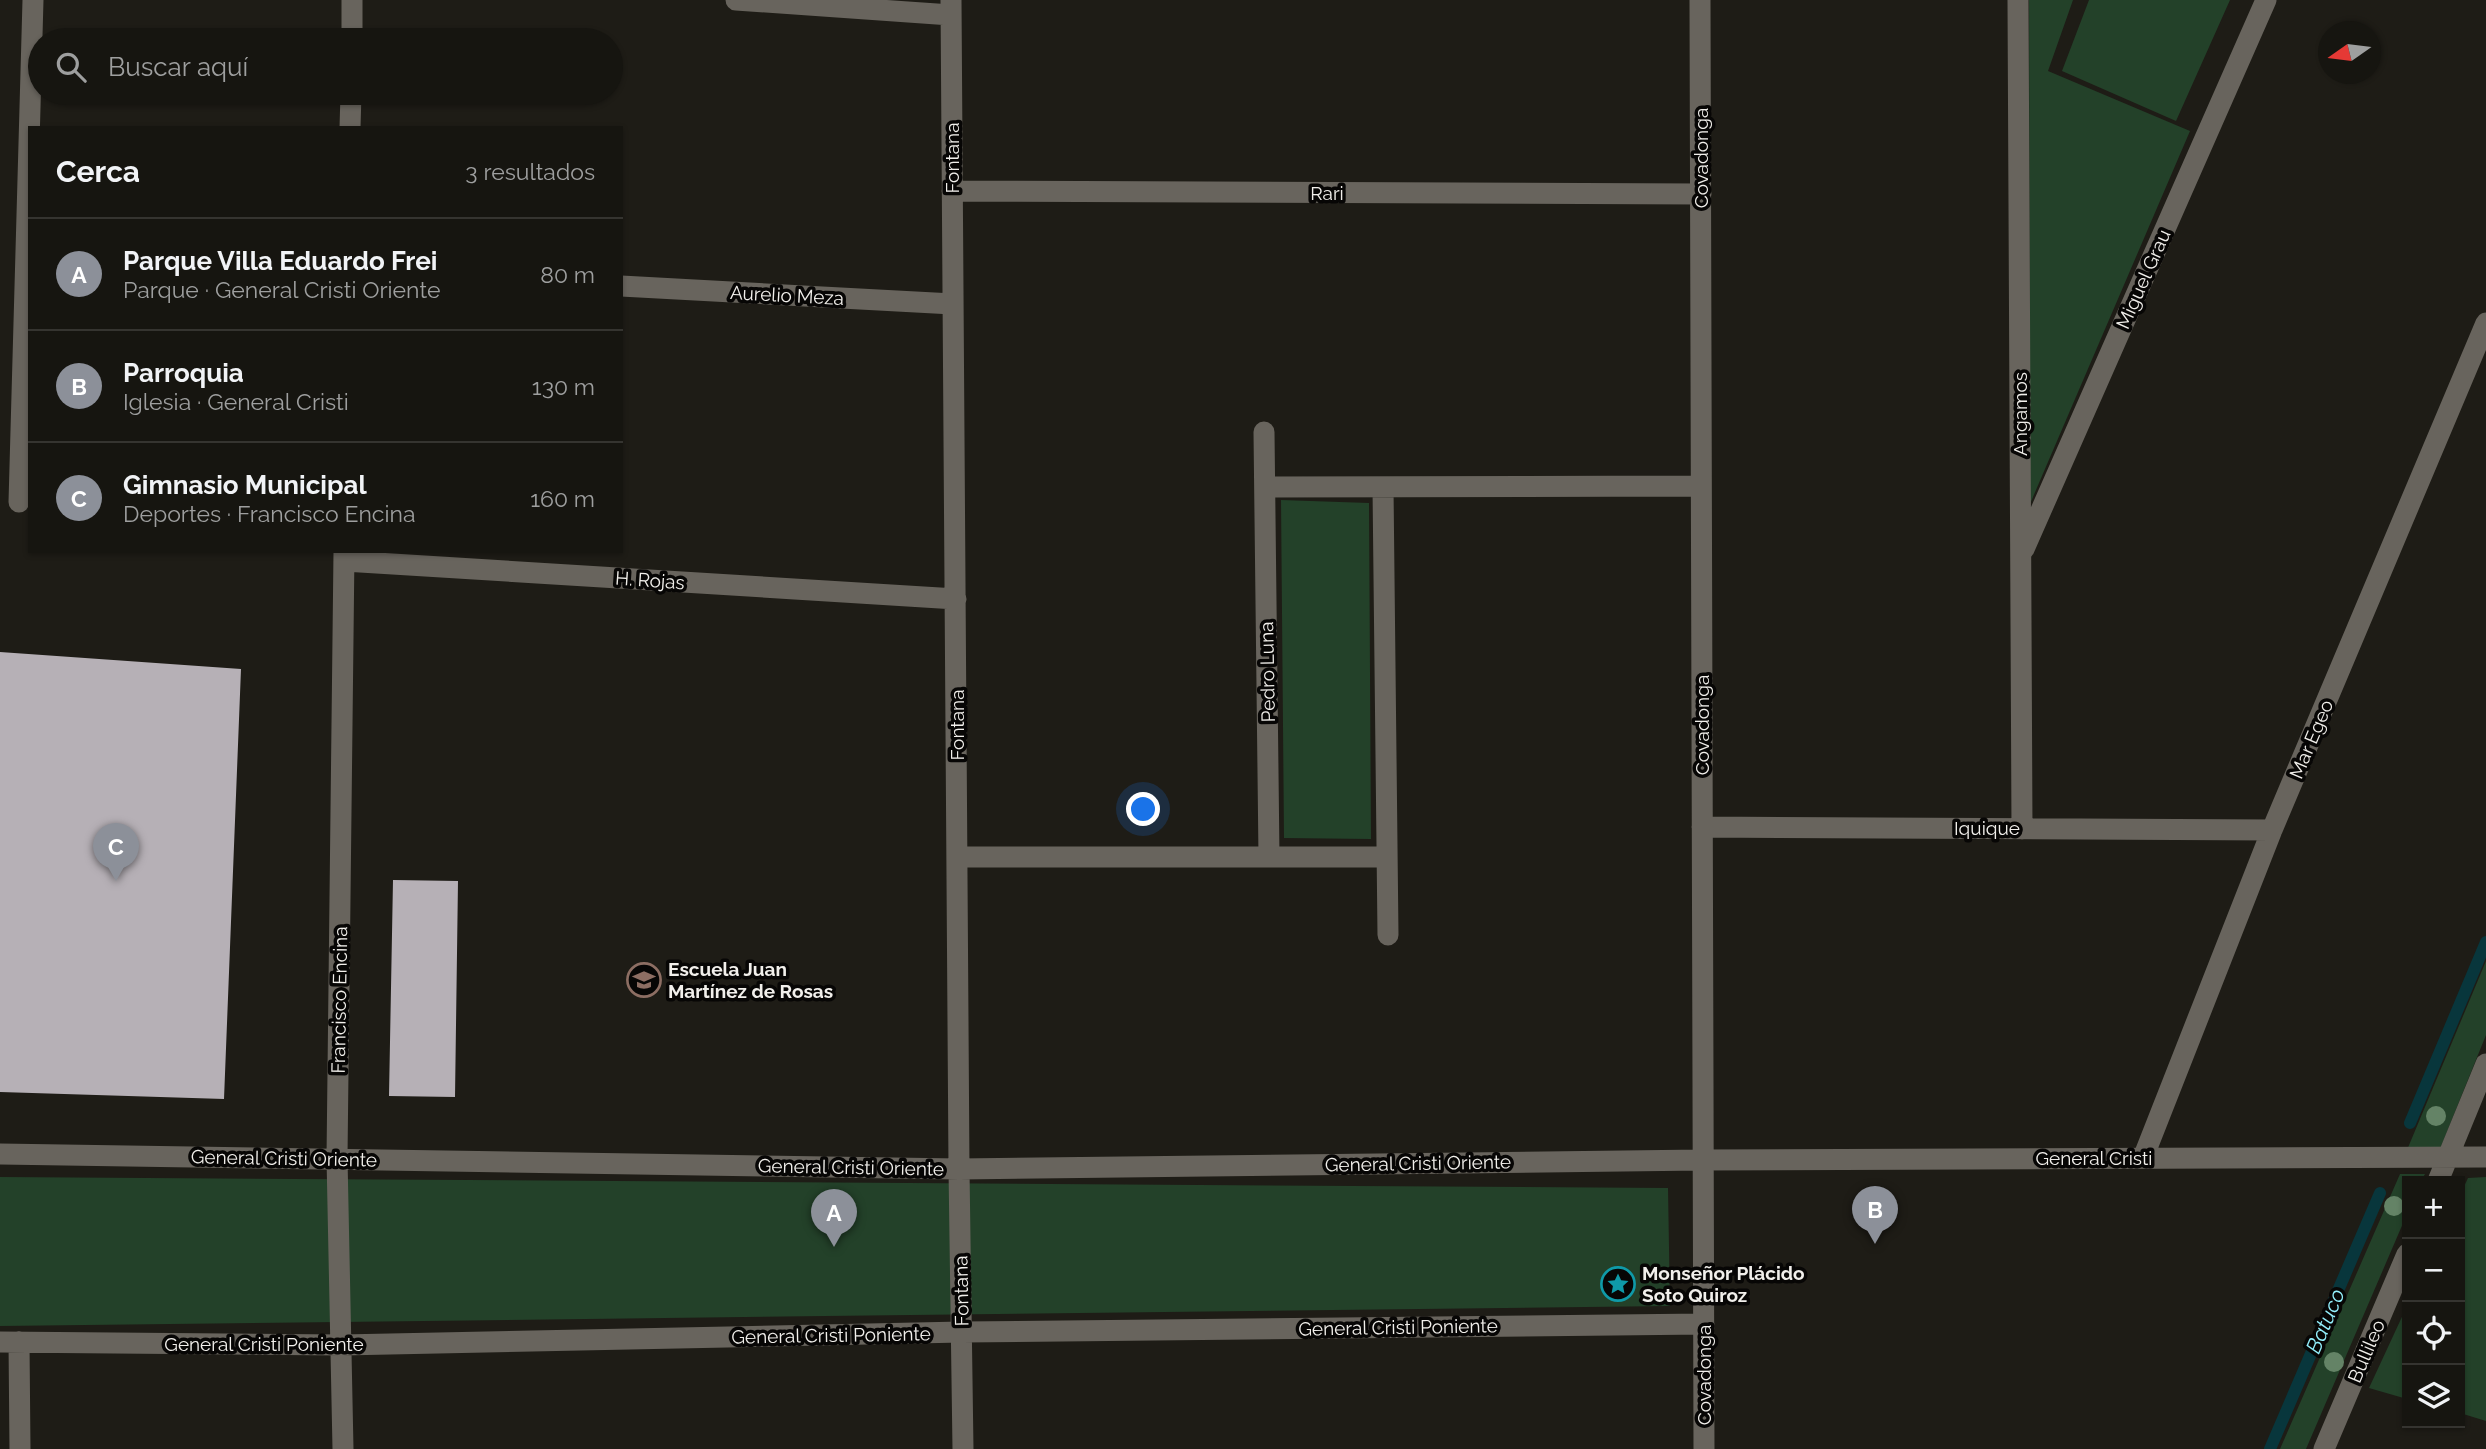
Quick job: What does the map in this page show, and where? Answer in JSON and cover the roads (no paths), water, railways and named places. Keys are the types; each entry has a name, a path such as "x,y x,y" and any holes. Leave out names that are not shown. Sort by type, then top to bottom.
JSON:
{"street":[{"path":"32,28 33,0"},
{"path":"352,0 352,28"},
{"path":"736,0 951,7"},
{"name":"Covadonga","path":"1700,0 1704,1449"},
{"name":"Angamos","path":"2018,0 2022,829"},
{"name":"Miguel Grau","path":"2021,557 2266,0"},
{"name":"Fontana","path":"951,7 963,1449"},
{"path":"29,105 29,126"},
{"path":"350,126 351,105"},
{"path":"16,502 28,148"},
{"name":"Rari","path":"952,191 1701,194"},
{"name":"Aurelio Meza","path":"623,286 953,304"},
{"name":"Mar Egeo","path":"2143,1158 2272,830 2486,323"},
{"name":"Pedro Luna","path":"1264,432 1269,857"},
{"path":"1265,487 1701,486"},
{"path":"1383,487 1388,935"},
{"name":"H. Rojas","path":"344,556 956,599"},
{"name":"Francisco Encina","path":"342,1449 337,1158 344,556"},
{"name":"Iquique","path":"1702,827 2272,830"},
{"path":"958,857 1387,857"},
{"path":"2440,1176 2486,1064"},
{"name":"General Cristi Oriente","path":"0,1154 959,1169 1702,1160"},
{"name":"General Cristi","path":"1702,1160 2486,1157"},
{"name":"Bullileo","path":"2324,1449 2402,1266"},
{"name":"General Cristi Poniente","path":"10,1342 342,1345 962,1332 1704,1324"},
{"path":"10,1342 20,1449"}],"waterway":[{"name":"Batuco","path":"2410,1123 2486,942"},
{"name":"Batuco","path":"2270,1449 2380,1193"}],"place":[{"name":"Gimnasio Municipal","path":"116,881"},
{"name":"Escuela Juan Martínez de Rosas","path":"644,980"},
{"name":"Parroquia","path":"1875,1244"},
{"name":"Parque Villa Eduardo Frei","path":"834,1247"},
{"name":"Monseñor Plácido Soto Quiroz","path":"1618,1284"}]}
